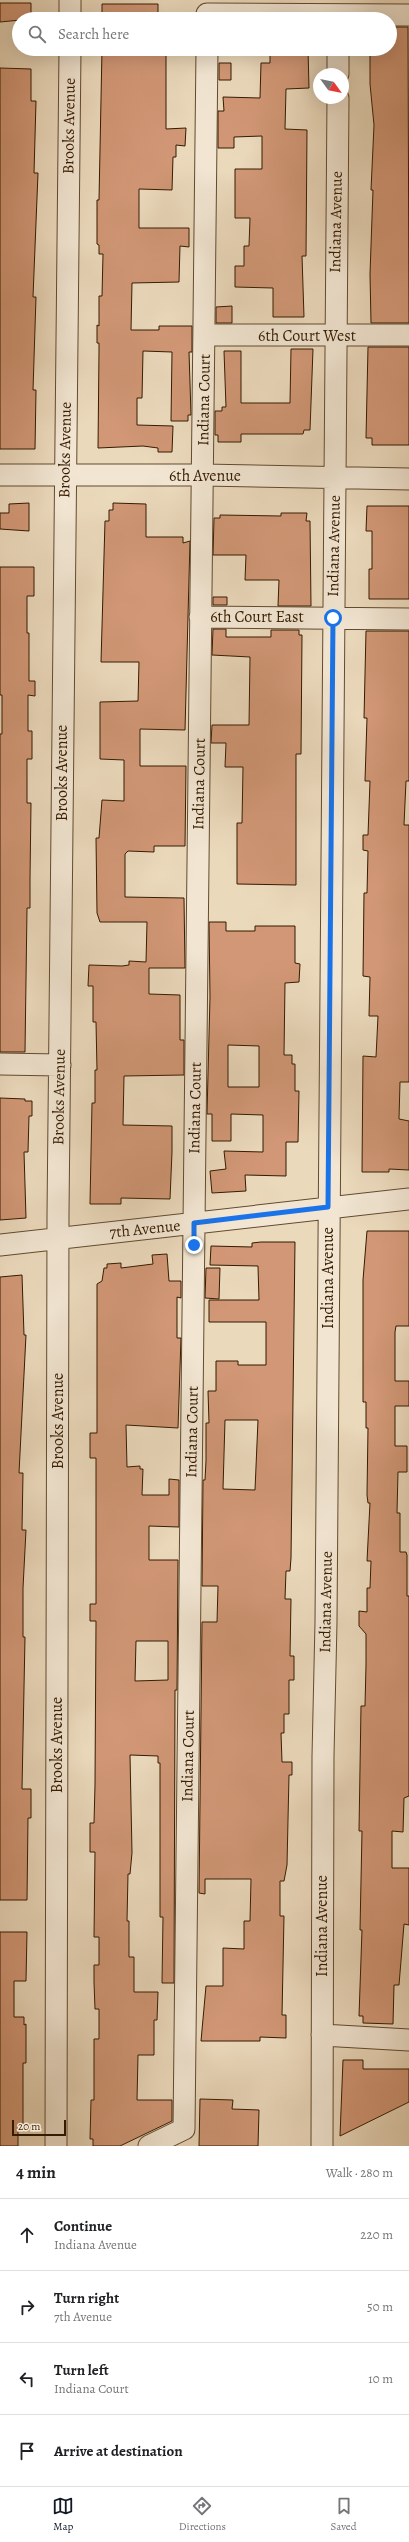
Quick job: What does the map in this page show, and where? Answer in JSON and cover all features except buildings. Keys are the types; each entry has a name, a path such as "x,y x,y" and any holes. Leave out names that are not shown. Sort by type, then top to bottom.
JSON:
{"street":[{"path":"70,0 70,12"},
{"path":"207,11 356,12"},
{"path":"397,14 409,15"},
{"name":"Brooks Avenue","path":"56,2146 58,1238 64,476 70,56"},
{"name":"Indiana Court","path":"149,2146 184,2129 207,56"},
{"path":"338,56 338,68"},
{"name":"Indiana Avenue","path":"322,2146 322,1764 326,1622 333,618 336,477 334,336 338,104"},
{"name":"6th Court West","path":"205,335 409,335"},
{"name":"6th Avenue","path":"0,475 203,475 409,479"},
{"name":"6th Court East","path":"200,617 409,619"},
{"path":"0,1064 60,1065"},
{"name":"7th Avenue","path":"0,1245 409,1198"},
{"path":"322,2035 409,2040"}],"route":[{"path":"194,1245 194,1223 328,1207 333,618"}]}
